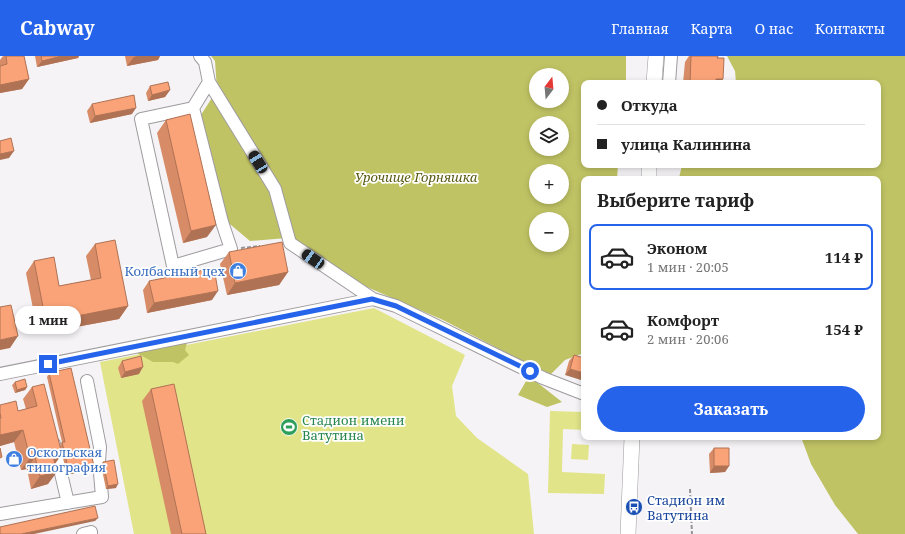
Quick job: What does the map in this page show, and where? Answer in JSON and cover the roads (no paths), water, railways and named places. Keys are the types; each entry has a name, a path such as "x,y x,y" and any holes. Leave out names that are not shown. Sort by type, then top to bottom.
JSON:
{"main road":[{"path":"654,80 656,56"},
{"path":"628,534 632,440"}],"street":[{"path":"200,56 205,62 209,82 275,189 290,243 372,299 396,306 543,378 581,393"},
{"path":"669,80 671,56"},
{"path":"193,108 141,119 173,266 231,249 222,222 193,108 209,82"},
{"path":"0,374 372,299"},
{"path":"0,514 102,497 99,460 100,447 87,381"},
{"path":"51,434 68,503"},
{"path":"84,534 90,532 91,534"}],"place":[{"name":"Колбасный цех","path":"238,271"},
{"name":"Стадион имени Ватутина","path":"289,427"},
{"name":"Оскольская типография","path":"14,459"},
{"name":"Стадион им Ватутина","path":"634,507"}],"park label":[{"name":"Урочище Горняшка","path":"416,177"}]}
